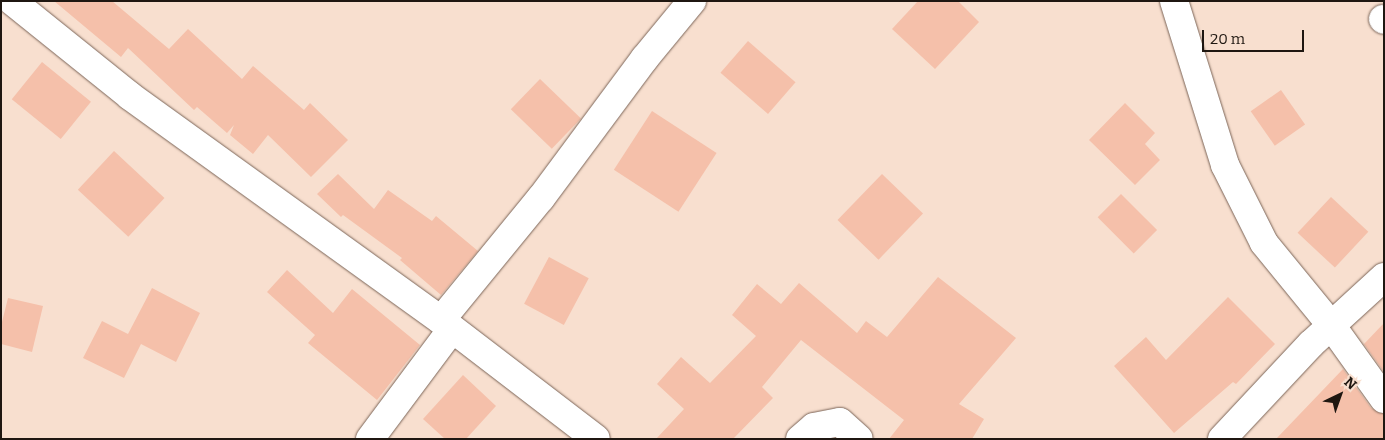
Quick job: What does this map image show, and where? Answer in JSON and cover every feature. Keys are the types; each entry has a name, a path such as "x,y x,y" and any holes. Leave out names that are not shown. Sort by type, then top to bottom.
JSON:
{"street":[{"path":"12,1 130,96 446,324 598,438"},
{"path":"370,439 446,324 645,58 692,1"},
{"path":"1174,1 1225,165 1264,243 1331,325 1384,399"},
{"path":"1222,439 1331,325 1384,277"},
{"path":"800,439 814,427 840,422 860,439"}],"building":[{"path":"54,1 112,1 169,49 188,29 242,79 253,66 304,110 310,103 348,140 311,177 268,135 253,154 230,135 234,125 227,133 197,107 194,110 128,48 121,57"},
{"path":"918,1 958,1 979,22 935,69 892,29"},
{"path":"748,41 796,82 768,114 720,73"},
{"path":"42,62 91,102 61,139 12,99"},
{"path":"540,79 581,119 552,149 511,109"},
{"path":"1281,90 1305,124 1275,146 1251,111"},
{"path":"1125,103 1155,133 1145,144 1160,160 1135,185 1089,140"},
{"path":"652,111 717,153 678,212 614,170"},
{"path":"114,151 164,198 128,237 78,190"},
{"path":"338,174 374,209 388,190 432,221 436,216 478,251 441,295 400,260 402,258 343,215 341,217 317,194"},
{"path":"882,174 923,214 879,260 838,220"},
{"path":"1121,194 1157,230 1134,253 1098,217"},
{"path":"1331,197 1368,232 1335,268 1298,233"},
{"path":"549,257 589,278 564,325 524,304"},
{"path":"287,270 333,313 352,289 420,345 377,400 308,343 315,335 267,292"},
{"path":"938,277 1016,338 959,404 984,419 972,439 889,439 904,420 801,340 762,387 773,398 733,439 656,439 684,409 657,384 681,357 710,383 756,336 732,315 757,284 781,304 799,283 857,333 866,321 887,337"},
{"path":"152,288 200,313 176,362 141,344 124,378 83,358 102,321 128,334"},
{"path":"1228,297 1275,344 1236,384 1233,382 1174,433 1114,366 1146,337 1166,360"},
{"path":"8,298 43,306 32,352 1,344 1,326"},
{"path":"1384,323 1384,372 1364,344"},
{"path":"1343,369 1371,408 1384,414 1384,439 1276,439"},
{"path":"463,375 496,406 466,439 445,439 423,419"}]}
